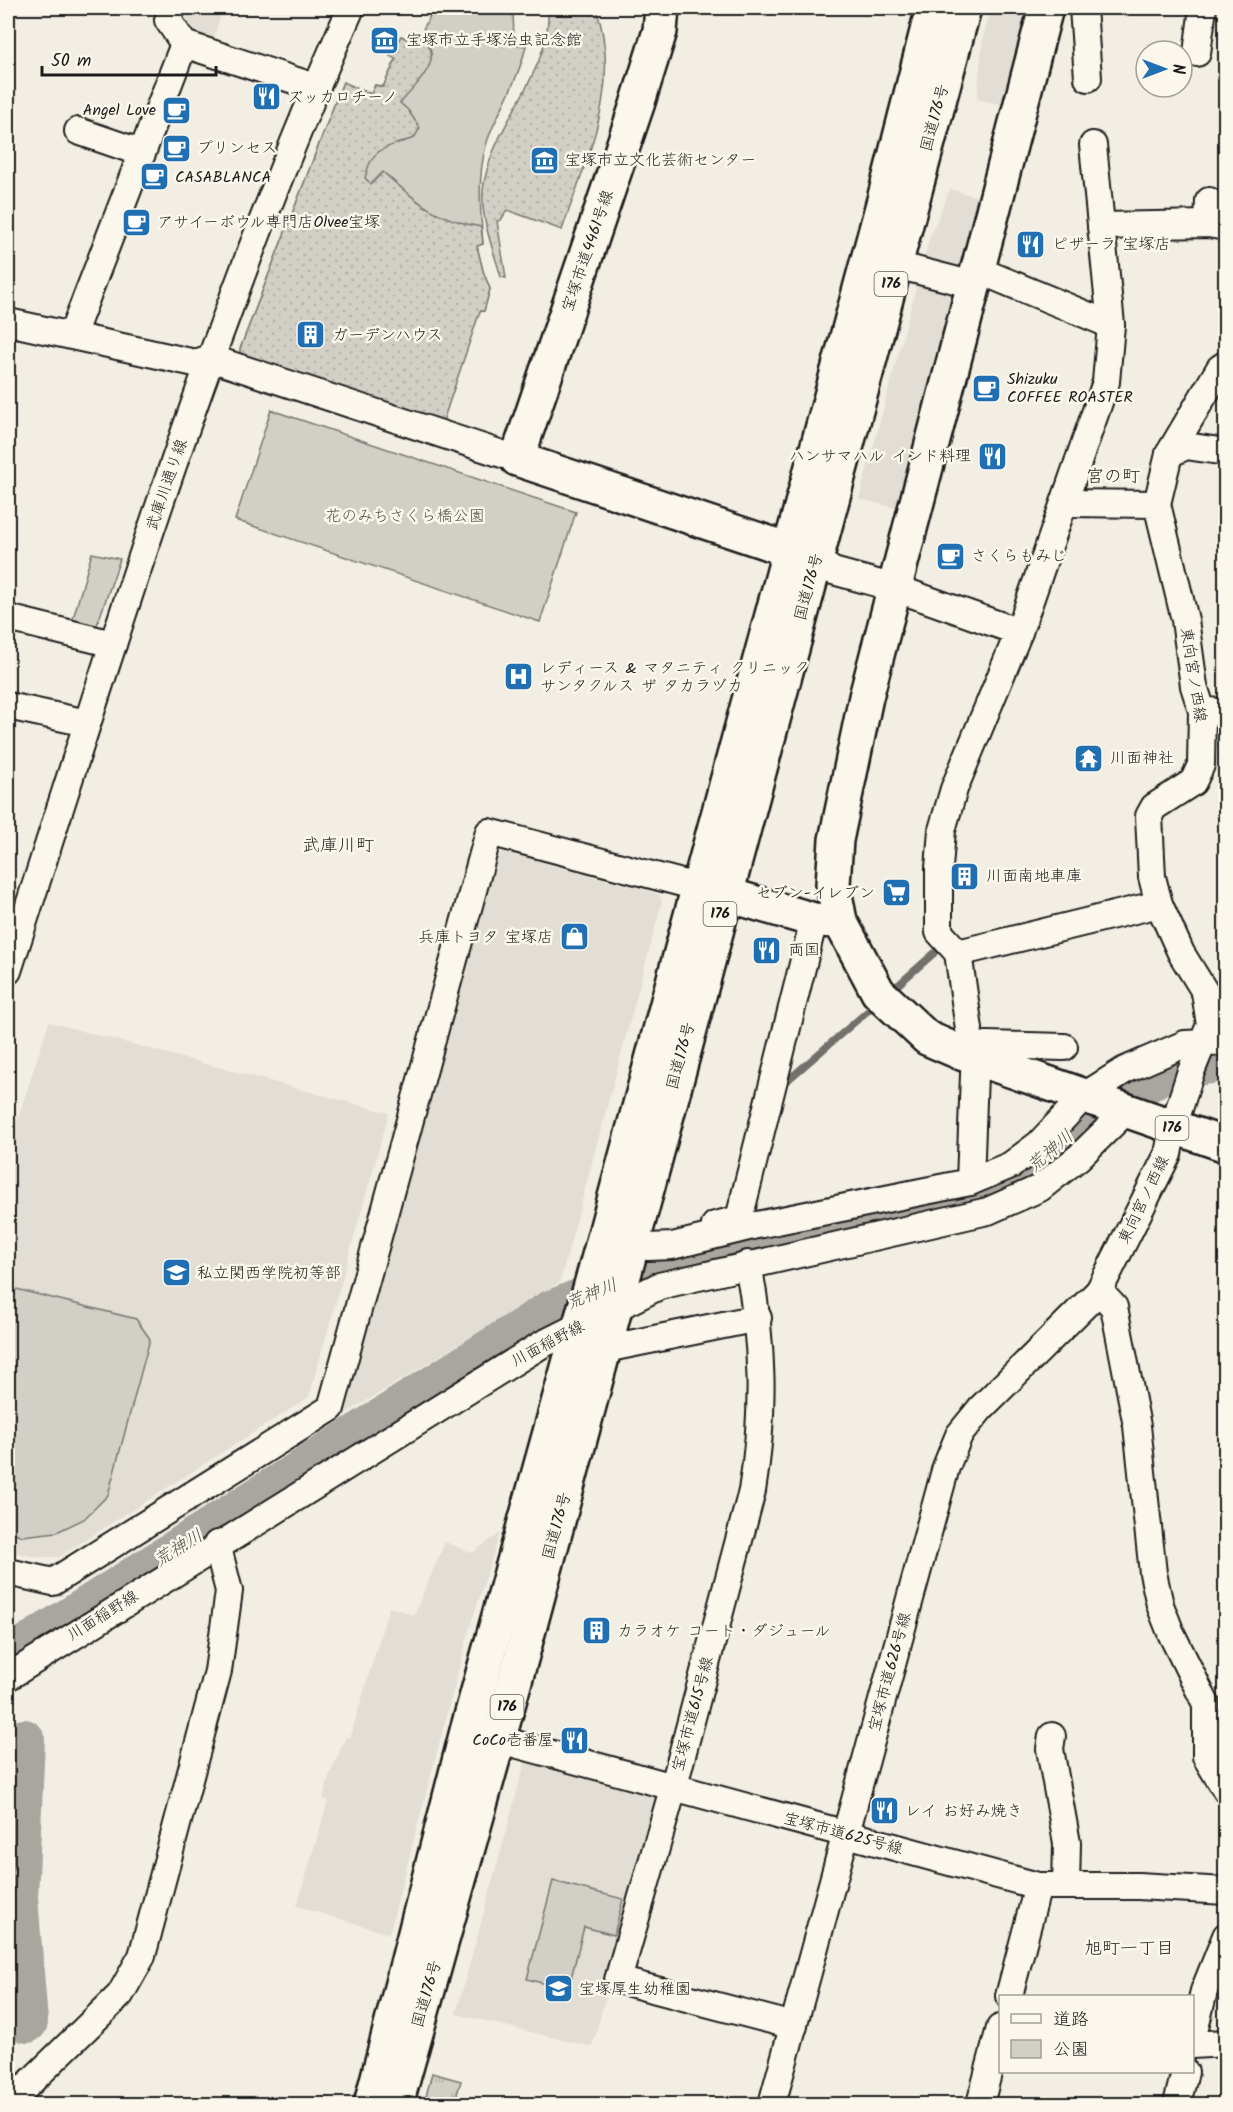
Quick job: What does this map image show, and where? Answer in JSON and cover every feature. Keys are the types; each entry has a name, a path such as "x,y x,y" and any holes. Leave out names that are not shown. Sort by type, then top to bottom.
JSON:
{"main road":[{"name":"宝塚市道4461号線","path":"517,459 637,105 660,31 662,8"},
{"name":"国道176号","path":"371,2104 482,1735 605,1349 615,1305 618,1260 711,890 803,555 933,8"},
{"name":"国道176号","path":"803,555 896,265 964,8"},
{"name":"176","path":"1046,8 866,697 836,840 833,884 827,921 885,1000 927,1038 978,1067 1106,1104 1226,1145"},
{"path":"517,459 803,555"},
{"path":"711,890 827,921"},
{"name":"国道176号","path":"396,2104 579,1323 618,1260"}],"street":[{"path":"172,8 168,20 184,44 315,87"},
{"name":"武庫川通り線","path":"8,971 113,644 210,358 315,87 351,8"},
{"path":"1083,8 1088,78"},
{"path":"1197,53 1203,8"},
{"path":"72,335 184,44"},
{"path":"78,131 142,153"},
{"path":"969,1029 957,953 939,932 939,868 942,830 954,789 1019,632 1107,382 1111,325 1093,145"},
{"path":"1101,226 1214,217"},
{"path":"896,265 976,278 1111,325"},
{"path":"8,322 195,363 210,358 517,459"},
{"path":"1066,503 1157,504 1169,454 1220,368 1226,364"},
{"path":"1169,454 1186,446 1226,452"},
{"name":"東向宮ノ西線","path":"1099,1291 1168,1154 1173,1128 1204,1052 1210,1025 1205,992 1181,953 1159,904 1152,878 1149,816 1154,807 1193,782 1202,765 1214,712 1194,686 1185,620 1157,504"},
{"path":"803,555 833,571 895,588 1019,632"},
{"path":"8,618 113,644"},
{"path":"8,706 87,723"},
{"path":"8,1572 53,1582 332,1408 489,832 711,890"},
{"path":"957,953 1159,904"},
{"path":"618,1260 670,1235 739,1219 827,921"},
{"path":"618,1260 757,1224 970,1182 1011,1165 1039,1144 1106,1104 1125,1070 1185,1044 1204,1052"},
{"path":"970,1182 978,1067 986,1045 1064,1047"},
{"name":"川面稲野線","path":"8,1677 217,1544 579,1323 659,1286 988,1210 1040,1188 1080,1157 1106,1104"},
{"name":"宝塚市道615号線","path":"748,1264 758,1318 761,1409 759,1447 752,1491 673,1789 618,1980 794,2026"},
{"path":"1099,1291 1114,1307 1137,1426 1153,1574 1160,1605 1171,1633 1206,1704 1206,1757 1226,1790"},
{"name":"宝塚市道626号線","path":"772,2104 946,1467 959,1435 981,1408 1099,1291"},
{"path":"605,1349 758,1318"},
{"path":"8,2104 120,1995 142,1956 218,1671 229,1591 217,1544"},
{"name":"宝塚市道625号線","path":"482,1735 673,1789 1038,1886 1138,1886 1226,1892"},
{"path":"1052,1736 1050,1749 1067,1843 1066,1886"},
{"path":"1009,1995 1038,1886"},
{"path":"1194,2032 1204,1991 1226,1936"},
{"path":"980,2104 999,2032"},
{"path":"1194,2045 1226,2043"},
{"path":"1178,2104 1185,2073"}],"shaded area":[{"path":"183,8 223,8 213,40 189,32 179,19"},
{"path":"991,8 1032,8 1007,106 977,99 983,37"},
{"path":"950,189 978,197 959,277 922,267 929,239"},
{"path":"918,281 955,291 899,509 859,499"},
{"path":"504,852 659,894 662,902 560,1282 337,1419 494,857"},
{"name":"私立関西学院初等部","path":"49,1022 389,1113 309,1397 59,1557 37,1557 8,1551 8,1149"},
{"path":"500,1533 470,1627 389,1934 297,1906 328,1801 323,1799 329,1777 346,1736 350,1738 389,1607 414,1615 445,1542 472,1553"},
{"path":"525,1762 661,1799 592,2047 456,2014"}],"green space":[{"path":"434,8 513,8 514,44 526,46 515,79 491,131 483,158 480,187 483,244 477,246 490,289 484,311 240,349 343,82 371,94 375,85 383,87 396,59 390,56 401,36 416,43"},
{"name":"宝塚市立文化芸術センター","path":"548,8 596,8 603,37 606,65 604,93 591,148 562,230 507,210 501,220 497,221 506,278 501,277 487,231 483,207 484,183 499,138 541,54 547,32"},
{"path":"401,36 415,43 419,37 428,44 431,52 431,61 421,80 400,103 408,110 420,128 414,138 376,154 365,178 371,184 383,172 428,208 451,219 481,227 483,244 477,246 490,289 484,311 480,311 441,427 240,361 240,349 343,82 371,94 375,85 383,87 396,59 390,56"},
{"name":"花のみちさくら橋公園","path":"271,410 576,512 540,622 235,520"},
{"path":"92,553 120,559 96,628 72,622"},
{"path":"8,1287 136,1319 150,1339 108,1495 84,1519 57,1532 22,1536 8,1530"},
{"path":"553,1881 623,1899 614,1935 584,1927 568,1990 527,1979"},
{"path":"432,2073 461,2081 454,2104 424,2104"}],"waterway":[{"path":"890,992 940,948"},
{"path":"788,1080 877,1003"},
{"name":"荒神川","path":"8,1658 551,1311 661,1267 743,1241 984,1196 1037,1168 1086,1121 1167,1069 1226,1061"},
{"path":"24,1740 17,1898 27,2022"}],"place":[{"name":"宝塚市立手塚治虫記念館","path":"385,40"},
{"name":"ズッカロチーノ","path":"266,97"},
{"name":"Angel Love","path":"177,110"},
{"name":"プリンセス","path":"176,148"},
{"name":"宝塚市立文化芸術センター","path":"544,160"},
{"name":"CASABLANCA","path":"154,177"},
{"name":"アサイーボウル専門店Olvee宝塚","path":"136,222"},
{"name":"ピザーラ 宝塚店","path":"1031,244"},
{"name":"ガーデンハウス","path":"311,335"},
{"name":"Shizuku COFFEE ROASTER","path":"986,388"},
{"name":"ハンサマハル インド料理","path":"992,456"},
{"name":"さくらもみじ","path":"950,556"},
{"name":"レディース & マタニティ クリニック サンタクルス ザ タカラヅカ","path":"519,677"},
{"name":"川面神社","path":"1089,758"},
{"name":"川面南地車庫","path":"965,876"},
{"name":"セブン-イレブン","path":"896,893"},
{"name":"兵庫トヨタ 宝塚店","path":"574,937"},
{"name":"両国","path":"767,950"},
{"name":"私立関西学院初等部","path":"176,1273"},
{"name":"カラオケ コート・ダジュール","path":"596,1631"},
{"name":"CoCo壱番屋","path":"575,1740"},
{"name":"レイ お好み焼き","path":"884,1811"},
{"name":"宝塚厚生幼稚園","path":"558,1989"}],"district":[{"name":"宮の町","path":"1113,477"},
{"name":"武庫川町","path":"338,846"},
{"name":"旭町一丁目","path":"1129,1949"}]}
